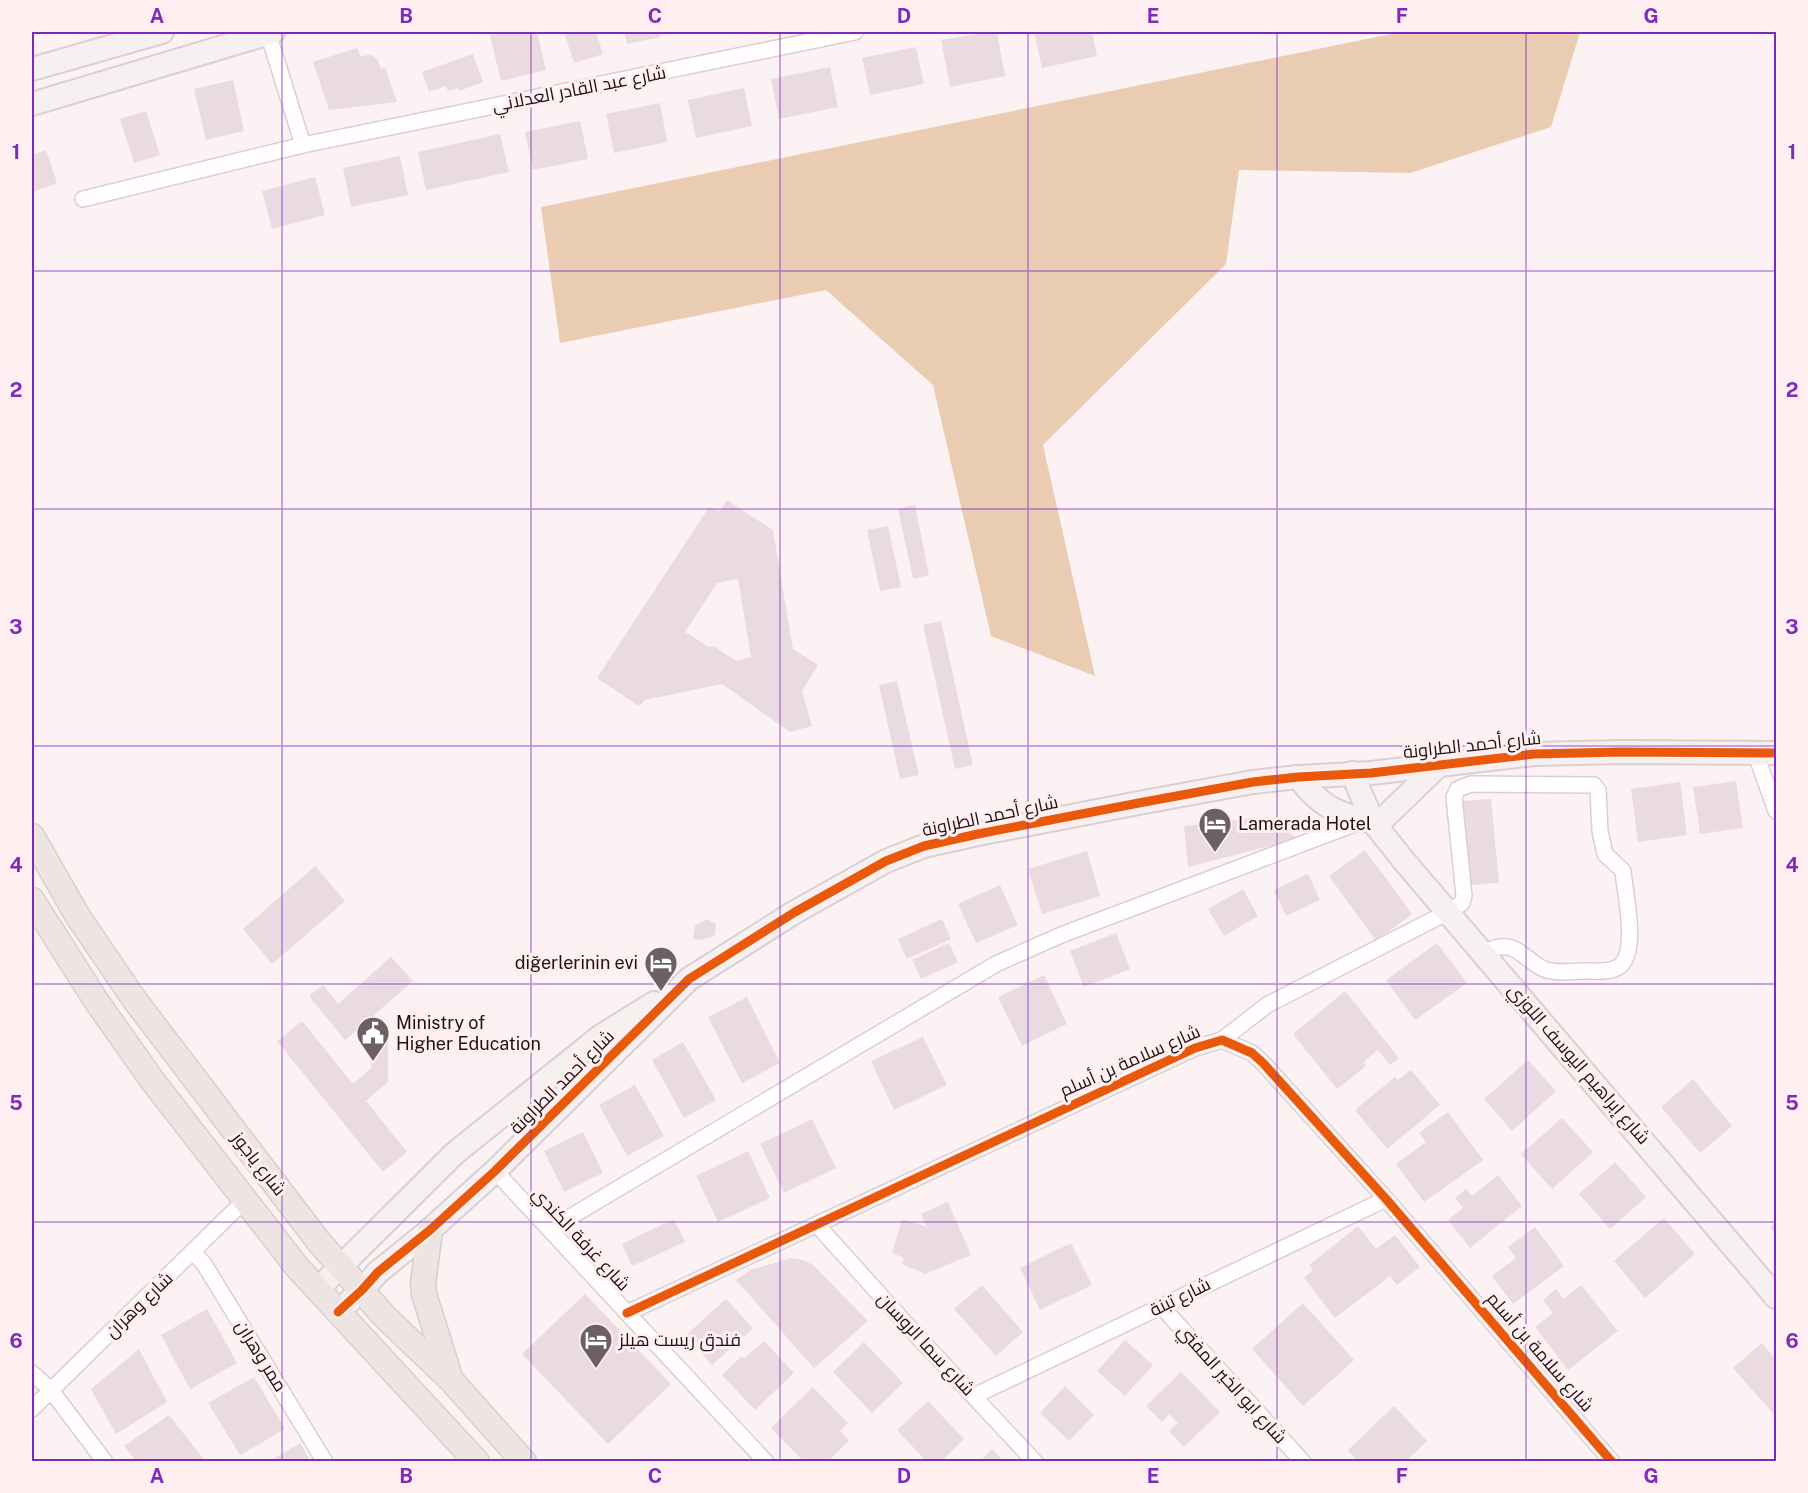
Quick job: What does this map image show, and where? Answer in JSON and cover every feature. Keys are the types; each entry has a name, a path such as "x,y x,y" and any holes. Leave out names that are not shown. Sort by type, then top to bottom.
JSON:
{"main road":[{"name":"شارع ياجوز","path":"32,836 77,915 134,999 319,1242 384,1316 451,1380 524,1461"},
{"name":"شارع ياجوز","path":"32,900 97,1002 138,1060 297,1267 477,1461"},
{"path":"430,1230 423,1284 424,1294 451,1380"}],"street":[{"path":"32,69 162,32"},
{"path":"32,104 271,32 303,145"},
{"name":"شارع عبد القادر العدلاني","path":"83,199 303,145 855,32"},
{"path":"1766,752 1776,811"},
{"name":"شارع أحمد الطراونة","path":"338,1312 378,1272 430,1230 495,1171 689,980 730,951 795,912 886,861 924,846 1253,782 1362,773 1534,754 1766,752"},
{"path":"550,1229 1007,959 1061,935 1376,823 1441,763"},
{"name":"شارع إبراهيم اليوسف اللوزي","path":"1362,773 1376,823 1448,912 1776,1297"},
{"path":"1298,777 1312,795 1327,806 1346,816 1376,823"},
{"path":"1222,1040 1267,1005 1462,903 1464,899 1454,797 1458,789 1471,784 1590,784 1596,786 1600,831 1605,854 1623,871 1630,943 1626,957 1620,966 1605,971 1546,970 1533,963 1522,953 1510,948 1501,947 1483,953"},
{"name":"شارع أحمد الطراونة","path":"318,1289 455,1153 601,1036 676,991"},
{"name":"شارع سلامة بن أسلم","path":"627,1313 818,1226 1195,1048 1222,1040 1252,1053 1263,1063 1386,1199 1612,1461"},
{"name":"شارع غرفة الكندي","path":"495,1171 766,1461"},
{"name":"شارع تبنة","path":"974,1396 1386,1199"},
{"name":"شارع وهران","path":"32,1409 50,1389 194,1253 245,1200"},
{"name":"شارع سما الروسان","path":"818,1226 1035,1461"},
{"name":"ممر وهران","path":"194,1253 204,1264 326,1461"},
{"name":"شارع ابو الخير المفتي","path":"1161,1306 1303,1461"},
{"path":"32,1373 50,1389 105,1461"}],"shaded area":[{"path":"1401,32 1580,32 1551,127 1410,173 1239,170 1226,264 1043,445 1095,676 991,636 933,385 826,290 560,343 541,207"}],"building":[{"path":"489,32 537,32 546,70 501,81"},
{"path":"564,32 596,32 603,54 574,63"},
{"path":"624,32 659,32 661,37 627,44"},
{"path":"997,32 1005,76 950,87 941,40"},
{"path":"1034,32 1092,32 1097,56 1042,68"},
{"path":"916,47 924,84 870,95 862,58"},
{"path":"357,48 361,57 370,54 377,59 381,69 385,68 397,102 329,110 313,62"},
{"path":"473,54 483,82 459,91 458,88 448,91 446,86 429,92 422,72"},
{"path":"830,67 838,107 779,119 771,79"},
{"path":"233,80 244,131 206,140 194,89"},
{"path":"744,88 752,126 696,138 688,100"},
{"path":"660,103 667,142 614,153 606,114"},
{"path":"146,111 160,155 134,163 120,119"},
{"path":"580,121 588,159 533,170 525,132"},
{"path":"500,134 509,172 426,190 418,152"},
{"path":"46,150 57,183 32,192 32,155"},
{"path":"400,156 408,195 351,207 343,168"},
{"path":"315,177 325,215 272,229 262,191"},
{"path":"727,500 773,530 793,649 818,665 802,691 812,726 790,732 722,684 645,700 639,706 597,678 709,507 720,511","holes":["738,579 751,657 736,661 714,646 709,647 685,632 717,583"]},
{"path":"915,505 929,575 913,579 898,509"},
{"path":"888,526 901,587 880,591 867,530"},
{"path":"941,621 973,765 955,769 923,625"},
{"path":"897,681 919,775 900,779 879,685"},
{"path":"1736,781 1743,828 1700,834 1693,787"},
{"path":"1680,782 1687,835 1638,842 1631,789"},
{"path":"1491,799 1499,883 1470,885 1462,801"},
{"name":"Lamerada Hotel","path":"1266,817 1298,839 1188,867 1184,826"},
{"path":"1365,850 1412,914 1376,941 1329,876"},
{"path":"1087,851 1100,896 1042,914 1028,869"},
{"path":"315,866 345,901 272,964 243,929"},
{"path":"1308,874 1320,900 1286,916 1274,890"},
{"path":"1000,885 1018,925 976,943 958,904"},
{"path":"1243,889 1258,916 1224,936 1208,909"},
{"path":"707,919 716,924 715,935 702,940 693,939 695,926"},
{"path":"942,919 951,939 907,959 898,939"},
{"path":"1116,933 1130,969 1084,987 1070,951"},
{"path":"949,943 958,962 921,979 912,960"},
{"path":"1437,943 1467,983 1415,1020 1386,980"},
{"path":"391,957 413,981 374,1015 388,1034 388,1082 366,1101 407,1152 383,1172 277,1041 302,1021 353,1084 371,1068 371,1043 360,1028 345,1040 309,996 323,985 338,1004"},
{"path":"1044,975 1067,1024 1022,1046 998,997"},
{"path":"1345,991 1399,1058 1390,1065 1378,1050 1363,1062 1366,1066 1337,1089 1293,1034"},
{"path":"747,997 780,1063 742,1083 708,1017"},
{"path":"923,1037 947,1085 894,1110 871,1061"},
{"path":"683,1042 716,1100 684,1118 652,1060"},
{"path":"1528,1060 1556,1091 1512,1131 1484,1099"},
{"path":"1411,1070 1440,1105 1387,1149 1355,1110 1395,1077 1398,1080"},
{"path":"1693,1079 1732,1126 1700,1153 1661,1107"},
{"path":"635,1085 664,1136 627,1156 599,1105"},
{"path":"1448,1112 1483,1160 1424,1202 1396,1164 1426,1142 1419,1133"},
{"path":"1562,1118 1593,1152 1552,1189 1521,1154"},
{"path":"812,1119 836,1168 784,1193 760,1144"},
{"path":"583,1132 603,1173 564,1192 544,1151"},
{"path":"748,1151 770,1198 718,1222 696,1176"},
{"path":"1615,1162 1646,1197 1610,1229 1579,1194"},
{"path":"1498,1175 1522,1206 1470,1248 1448,1220 1463,1208 1455,1198 1466,1189 1472,1196"},
{"path":"948,1202 971,1255 925,1274 902,1264 904,1258 892,1253 902,1219 927,1227 921,1214"},
{"path":"1664,1218 1695,1254 1645,1298 1614,1261"},
{"path":"674,1219 685,1242 632,1266 622,1244"},
{"path":"1776,1222 1776,1236 1770,1228"},
{"path":"1358,1226 1376,1249 1395,1235 1420,1267 1397,1285 1390,1276 1335,1318 1304,1278 1313,1270 1309,1265"},
{"path":"1535,1227 1564,1266 1513,1304 1492,1276 1516,1258 1508,1247"},
{"path":"1071,1243 1092,1285 1040,1310 1020,1268"},
{"path":"791,1258 813,1265 868,1321 814,1368 736,1280 750,1270"},
{"path":"982,1285 1023,1332 996,1356 954,1309"},
{"path":"1581,1285 1618,1331 1568,1370 1535,1327 1553,1313 1543,1300 1556,1289 1564,1299"},
{"name":"فندق ريست هيلز","path":"585,1294 671,1384 608,1444 522,1354"},
{"path":"726,1299 753,1328 712,1365 685,1336"},
{"path":"1303,1303 1354,1360 1303,1406 1252,1349"},
{"path":"207,1309 237,1363 190,1389 161,1335"},
{"path":"1125,1340 1153,1365 1125,1396 1097,1371"},
{"path":"764,1341 794,1373 755,1410 722,1375 742,1356 744,1359"},
{"path":"864,1342 903,1383 872,1413 833,1372"},
{"path":"1762,1343 1776,1360 1776,1417 1733,1368"},
{"path":"139,1349 167,1402 116,1434 91,1389"},
{"path":"1181,1372 1220,1412 1184,1447 1169,1431 1178,1423 1169,1414 1162,1422 1146,1406"},
{"path":"254,1377 285,1429 240,1455 208,1403"},
{"path":"1065,1386 1094,1415 1069,1441 1040,1413"},
{"path":"813,1387 848,1423 840,1431 849,1441 827,1462 804,1462 771,1428"},
{"path":"928,1401 964,1439 941,1462 927,1462 897,1430"},
{"path":"1394,1406 1427,1441 1405,1462 1358,1462 1348,1450"},
{"path":"169,1415 206,1462 137,1462 124,1446"},
{"path":"300,1443 311,1462 268,1462"},
{"path":"992,1449 1004,1462 979,1462"}],"cycle path":[{"path":"338,1312 378,1272 430,1230 495,1171 689,979 795,912 886,861 924,846 1144,802 1253,782 1298,777 1371,773 1534,754 1776,753"},
{"path":"627,1313 1195,1048 1222,1040 1252,1053 1263,1063 1386,1199 1612,1462"}],"place":[{"name":"Lamerada Hotel","path":"1215,853"},
{"name":"diğerlerinin evi","path":"661,992"},
{"name":"Ministry of Higher Education","path":"373,1062"},
{"name":"فندق ريست هيلز","path":"596,1369"}]}
